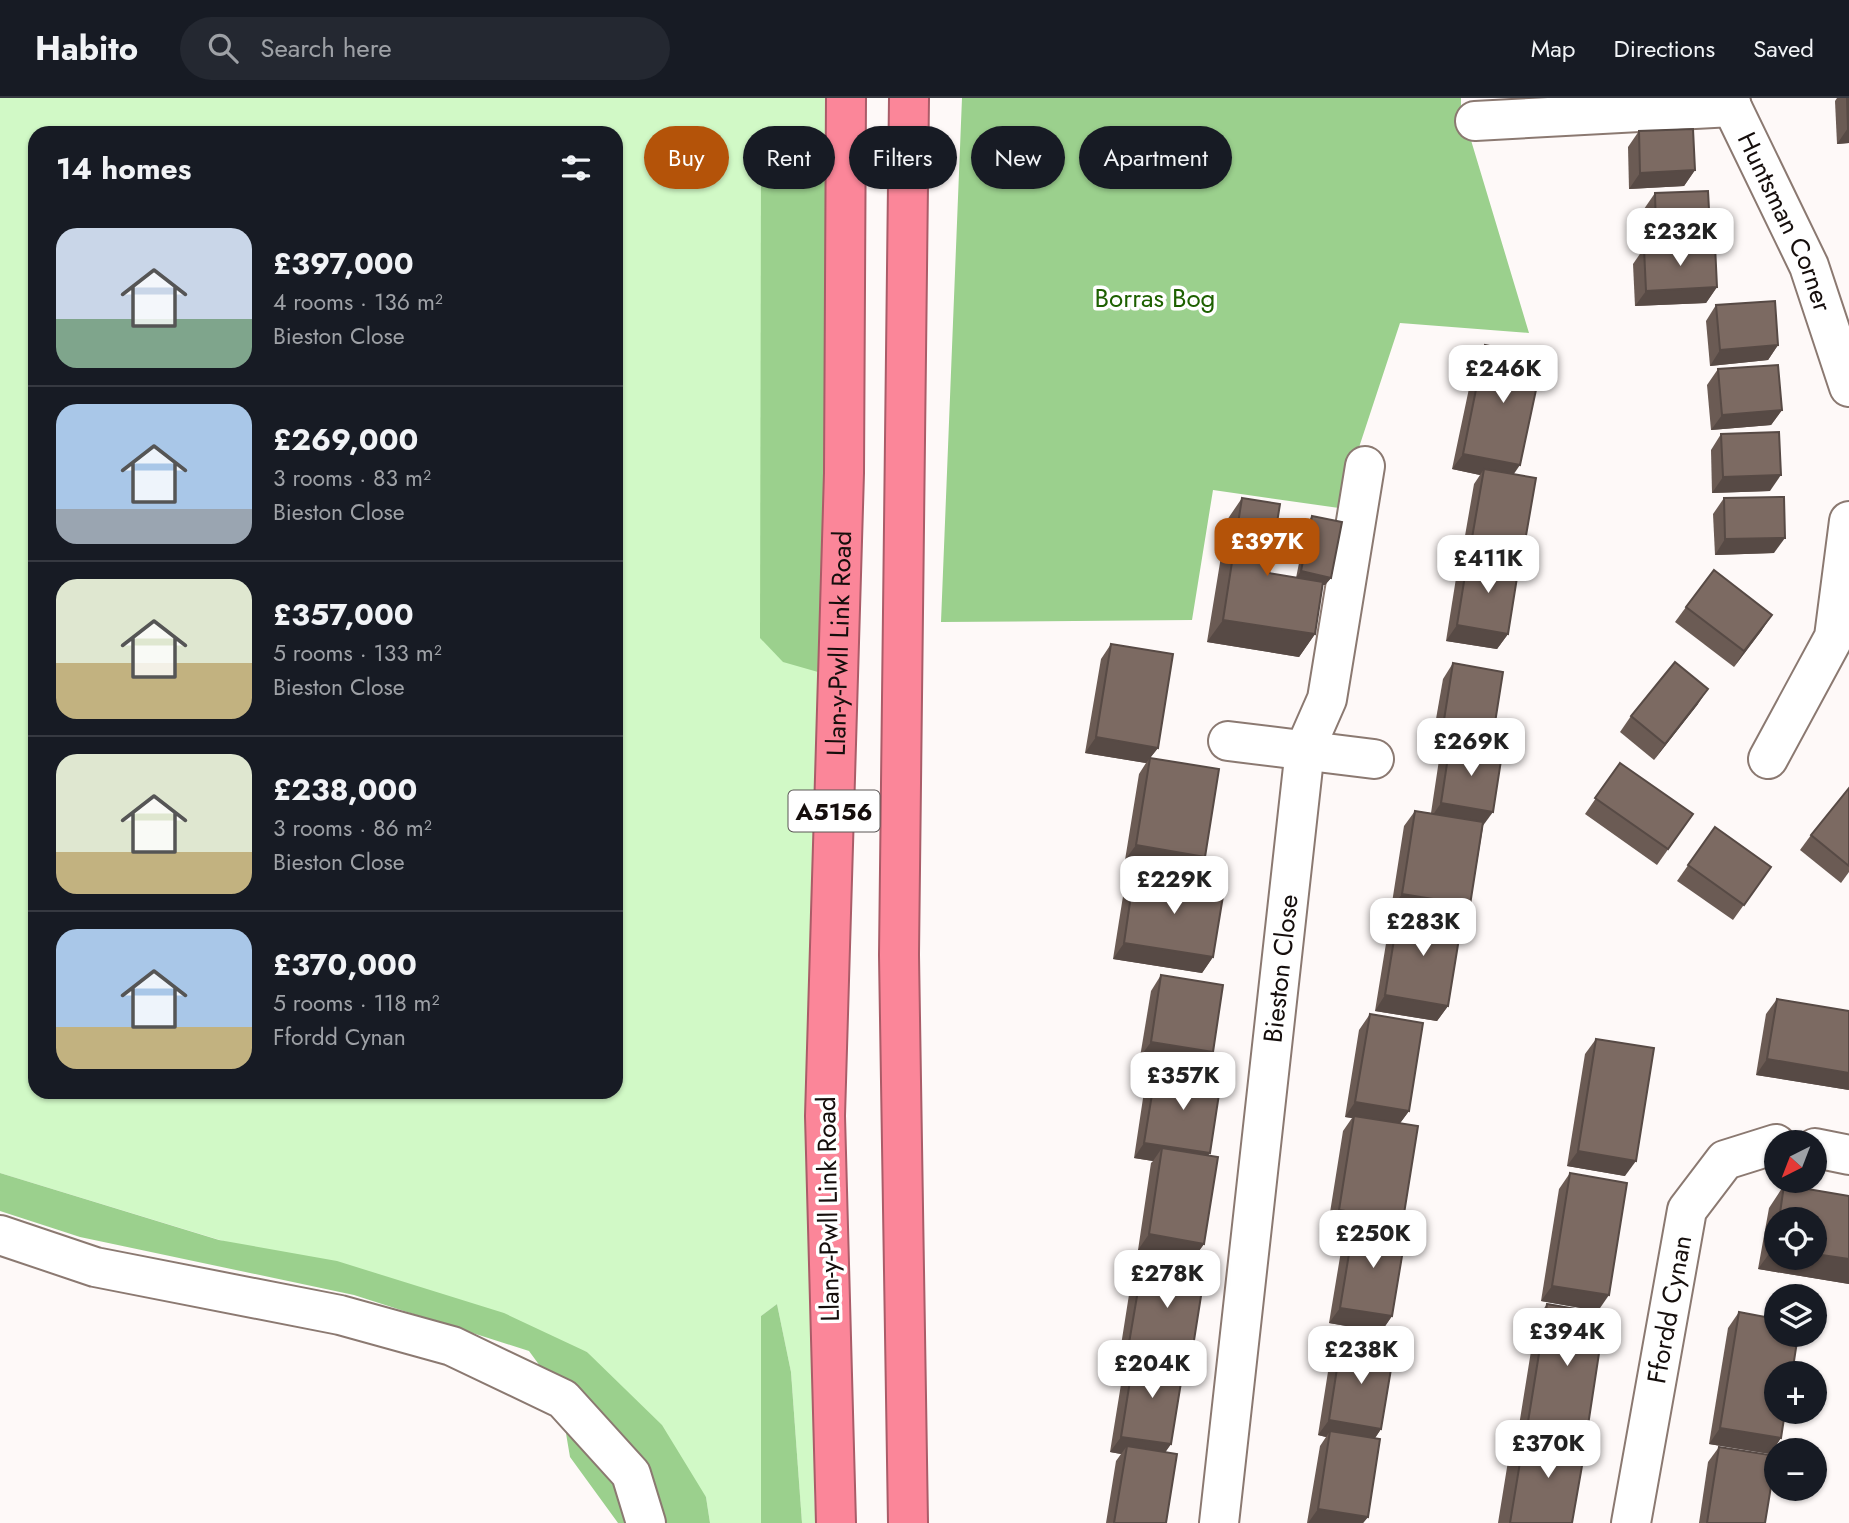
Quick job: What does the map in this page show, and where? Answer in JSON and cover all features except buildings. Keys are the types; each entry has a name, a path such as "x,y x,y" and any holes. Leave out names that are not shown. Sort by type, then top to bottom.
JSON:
{"highway":[{"name":"Llan-y-Pwll Link Road","path":"836,1523 825,1116 844,473 846,98"},
{"name":"A5156","path":"908,1523 899,955 909,98"}],"street":[{"path":"1475,121 1731,102"},
{"name":"Huntsman Corner","path":"1731,102 1808,267 1849,387"},
{"name":"Bieston Close","path":"1219,1523 1305,749 1327,699 1365,466"},
{"path":"1768,759 1834,637 1849,521"},
{"path":"1228,741 1374,759"},
{"name":"Ffordd Cynan","path":"1631,1523 1687,1210 1725,1160 1764,1148"},
{"path":"1827,1150 1849,1155"},
{"path":"0,1235 95,1266 340,1315 452,1346 563,1399 631,1474 646,1523"}],"green space":[{"path":"0,98 831,98 831,126 743,126 743,189 830,189 814,1494 816,1523 802,1523 791,1372 777,1304 761,1316 761,1523 710,1523 706,1497 587,1352 0,1173"},
{"name":"Borras Bog","path":"962,98 1461,98 1461,107 1529,333 1400,323 1339,508 1213,490 1192,620 941,622"},
{"path":"761,189 830,189 825,674 783,662 760,638"},
{"path":"0,1173 219,1240 337,1261 504,1313 587,1352 662,1425 706,1497 710,1523 618,1523 570,1457 559,1392 529,1351 354,1295 80,1237 0,1211"},
{"path":"777,1304 791,1372 802,1523 761,1523 761,1316"}]}
